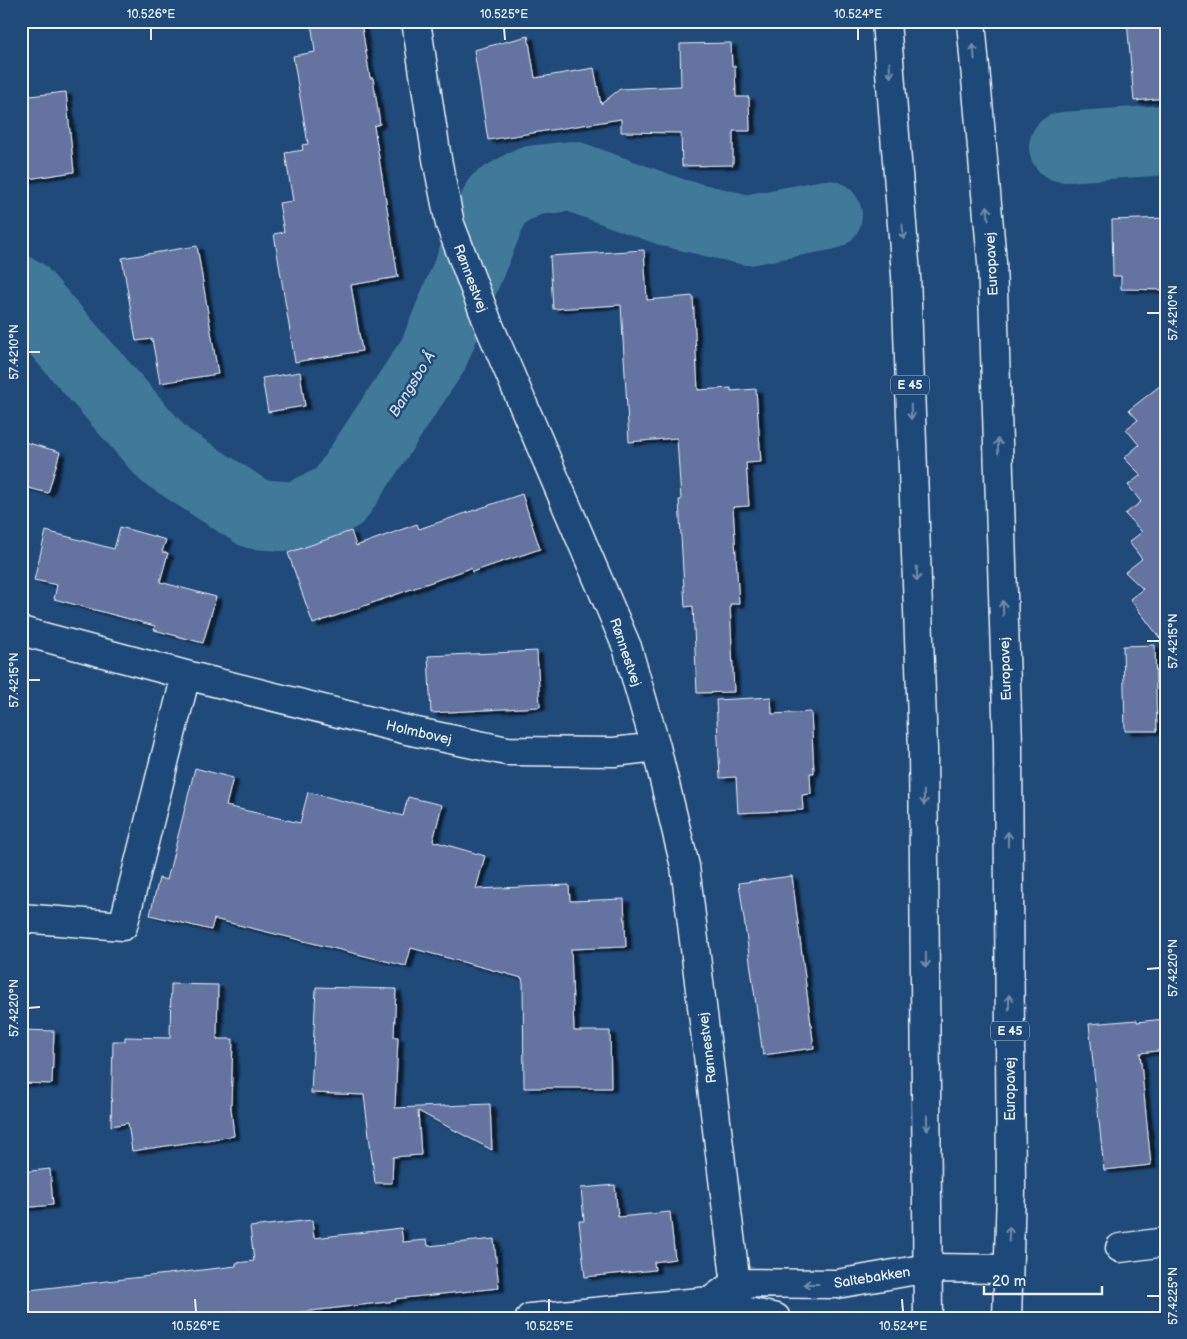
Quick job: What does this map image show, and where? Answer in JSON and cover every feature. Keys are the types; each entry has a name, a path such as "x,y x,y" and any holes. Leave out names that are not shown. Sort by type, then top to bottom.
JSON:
{"street":[{"name":"Rønnestvej","path":"416,21 450,224 488,323 627,647 656,747 684,866 735,1283 722,1309"},
{"name":"E 45","path":"886,21 906,274 923,729 928,1318"},
{"name":"Europavej","path":"971,21 992,262 1008,744 1011,1190 1007,1318"},
{"name":"Holmbovej","path":"21,631 186,675 407,730 507,751 614,752 656,747"},
{"path":"21,918 123,926 186,675"},
{"path":"1120,1248 1166,1242"},
{"name":"Saltebakken","path":"735,1283 837,1284 928,1268 1008,1269"},
{"path":"530,1318 722,1309 776,1318"}],"building":[{"path":"311,21 361,21 380,124 374,126 398,277 351,285 362,351 295,362 274,234 284,232 279,203 293,201 285,153 303,150 302,145 308,144 293,56 315,52"},
{"path":"1127,21 1166,21 1166,98 1134,101"},
{"path":"528,36 535,78 594,68 601,104 620,89 681,86 680,44 731,43 732,66 735,66 736,97 749,97 750,131 733,131 733,165 682,166 681,133 621,132 621,119 488,140 474,50"},
{"path":"66,92 74,172 21,180 21,97"},
{"path":"1166,218 1166,290 1121,289 1121,276 1113,276 1112,220"},
{"path":"197,246 218,374 160,383 152,339 136,341 122,258"},
{"path":"644,250 647,300 693,296 698,390 731,388 731,391 756,389 761,462 746,463 749,506 733,507 739,604 730,604 734,692 697,693 693,606 685,607 677,438 629,442 621,305 553,309 550,256"},
{"path":"300,372 305,406 268,412 262,378"},
{"path":"1166,381 1166,646 1130,599 1143,589 1125,572 1142,559 1129,542 1142,532 1125,514 1141,502 1128,485 1141,475 1124,458 1139,445 1126,429 1138,420 1129,410"},
{"path":"21,441 60,452 48,493 21,486"},
{"path":"522,494 540,549 472,572 471,568 313,624 288,553 351,531 356,546 417,524 419,529"},
{"path":"120,527 166,540 162,552 168,553 160,582 216,597 203,643 154,630 155,626 54,599 57,585 34,580 46,531 114,549"},
{"path":"1155,645 1157,731 1125,731 1123,646"},
{"path":"537,651 540,707 431,713 428,656"},
{"path":"771,697 772,714 811,712 814,773 810,773 811,794 802,795 803,810 738,813 736,777 720,778 716,700"},
{"path":"195,768 233,778 226,806 300,823 308,792 403,816 408,797 442,805 433,841 485,856 476,889 569,885 570,901 624,899 626,947 571,949 574,1031 610,1031 611,1088 524,1088 522,978 411,948 406,966 214,919 211,930 150,915 159,878 167,880"},
{"path":"792,876 814,1048 763,1055 739,883"},
{"path":"171,984 218,985 217,1039 233,1039 231,1108 234,1136 132,1151 128,1123 111,1126 113,1041 125,1041 125,1037 170,1038"},
{"path":"316,987 396,989 394,1037 398,1037 395,1108 490,1104 492,1150 418,1111 421,1155 393,1157 392,1183 375,1183 364,1095 311,1093"},
{"path":"1164,1019 1166,1050 1140,1053 1151,1165 1104,1170 1089,1024"},
{"path":"21,1030 54,1031 52,1084 21,1083"},
{"path":"50,1169 53,1205 21,1208 21,1172"},
{"path":"615,1185 618,1217 670,1212 675,1259 654,1262 655,1270 585,1277 579,1221 584,1221 581,1188"},
{"path":"312,1220 314,1238 401,1228 403,1242 427,1240 428,1246 494,1239 499,1288 395,1299 396,1301 252,1318 242,1318 241,1311 185,1318 21,1318 21,1291 236,1266 236,1263 254,1261 250,1227"}],"waterway":[{"name":"Bangsbo Å","path":"1064,147 1166,140"},
{"name":"Bangsbo Å","path":"21,291 164,455 255,514 296,517 339,497 433,355 497,200 529,181 572,176 674,213 747,230 827,215"}]}
